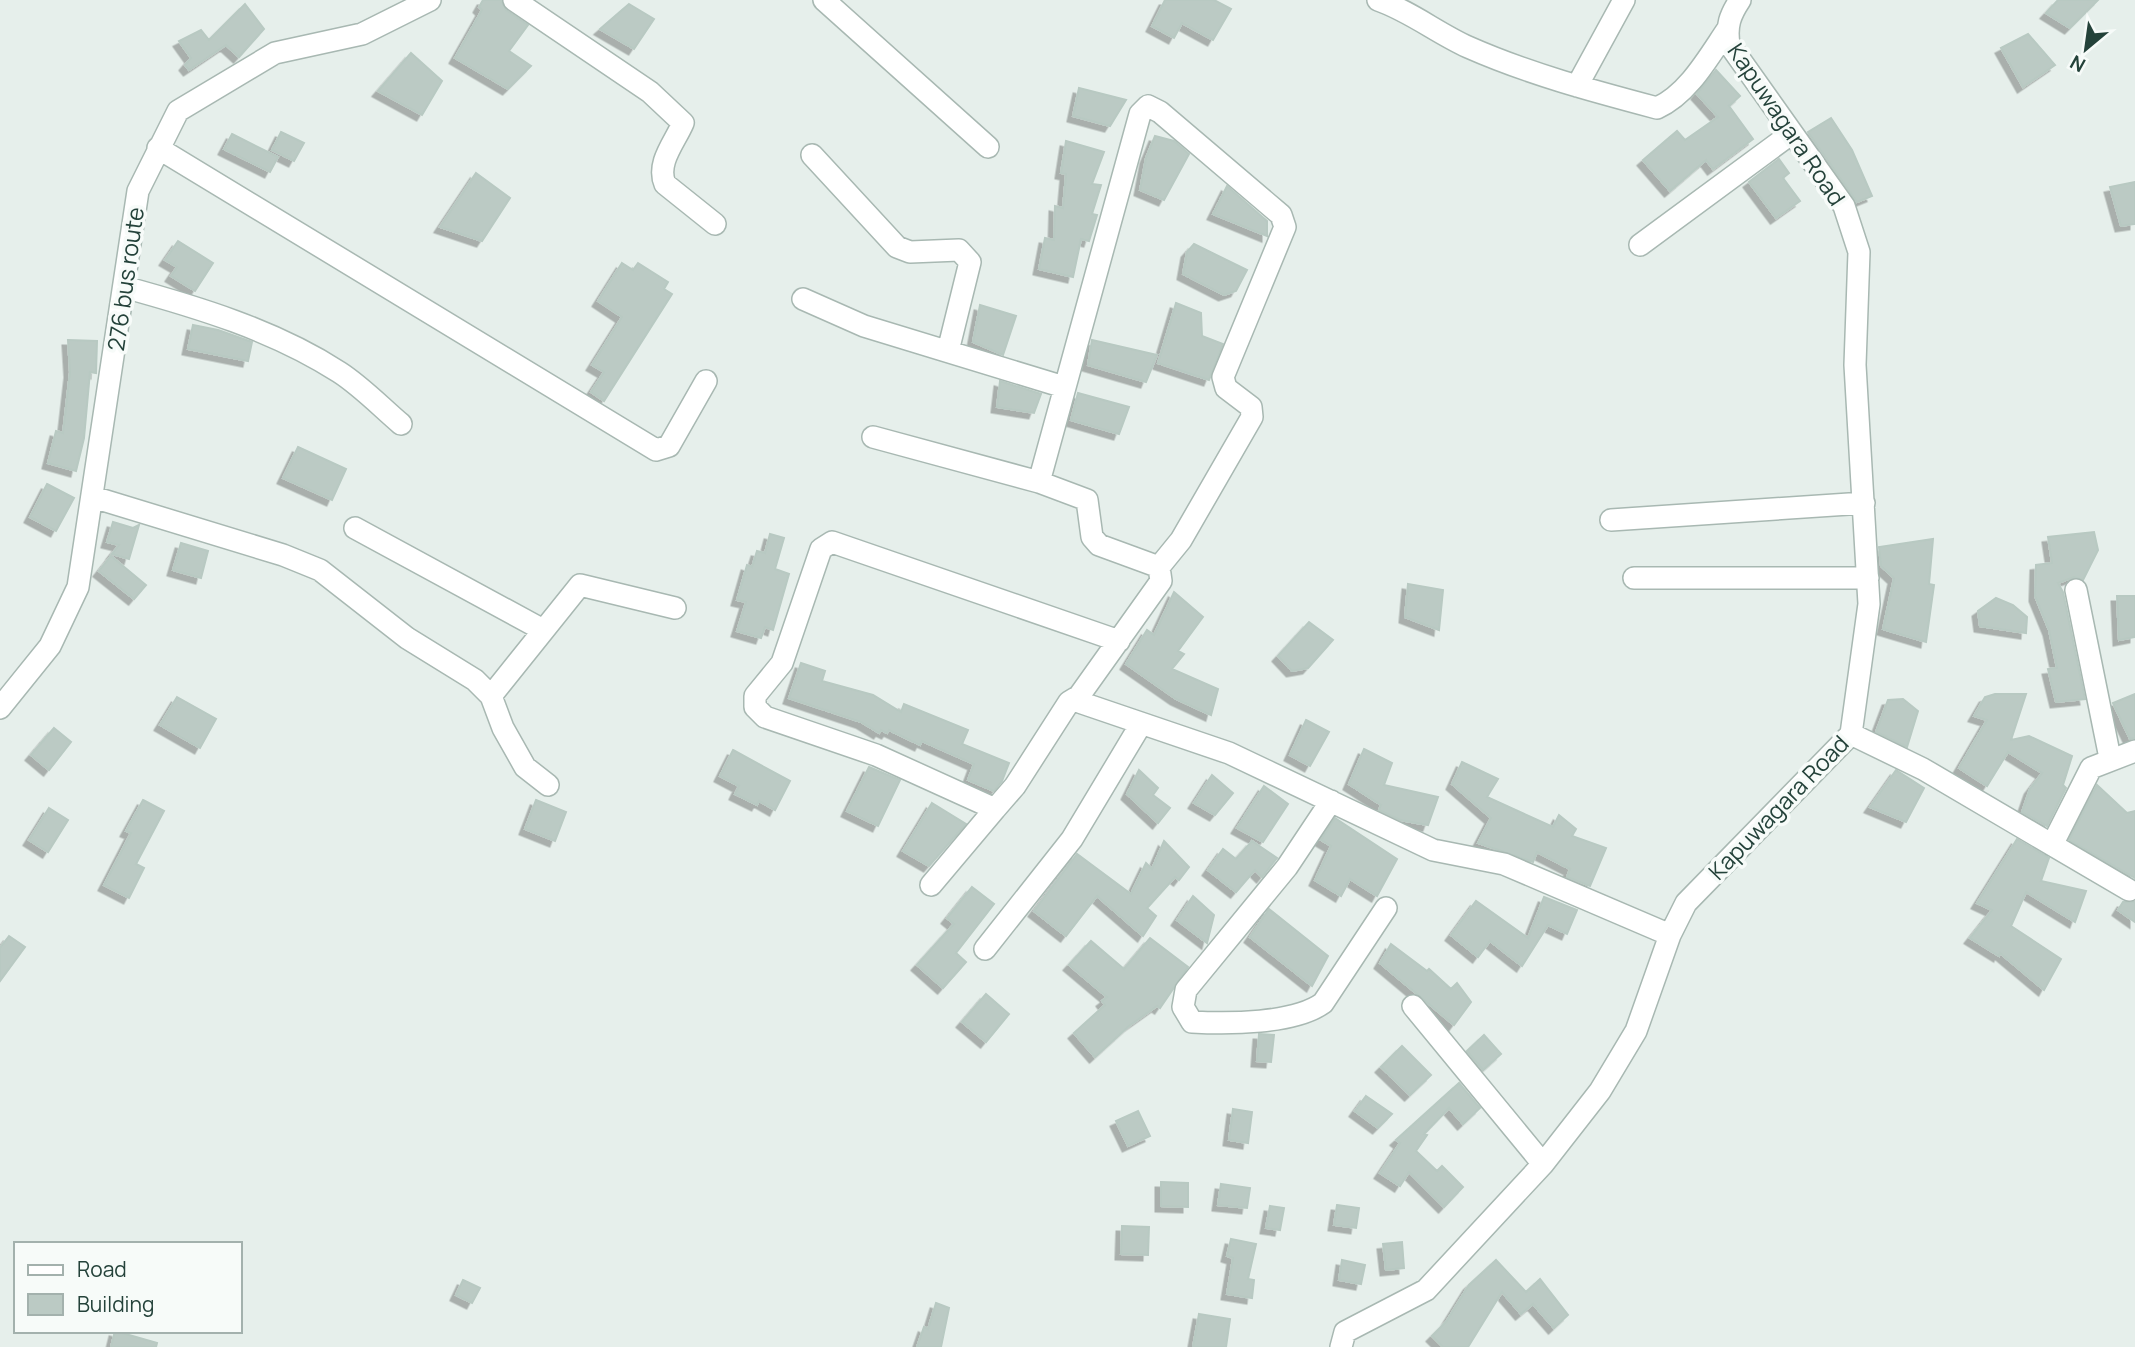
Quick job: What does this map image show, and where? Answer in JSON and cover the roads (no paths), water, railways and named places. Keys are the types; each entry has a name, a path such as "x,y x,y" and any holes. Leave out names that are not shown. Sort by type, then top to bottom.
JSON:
{"street":[{"name":"276 bus route","path":"0,708 50,646 78,587 138,191 178,111 275,53 362,34 430,0"},
{"path":"514,0 650,92 683,123 661,166 661,175 665,184 715,224"},
{"path":"824,0 988,147"},
{"path":"1378,0 1401,8 1422,24 1522,70 1657,108 1671,102 1704,65 1727,30"},
{"path":"1577,86 1624,0"},
{"name":"Kapuwagara Road","path":"1341,1347 1345,1332 1426,1290 1543,1164 1600,1091 1636,1031 1670,935 1686,903 1851,734 1870,604 1855,365 1859,252 1844,206 1729,44 1727,30 1730,15 1740,0"},
{"path":"931,885 1015,786 1069,702 1080,696 1161,581 1159,567 1181,540 1252,417 1251,407 1226,388 1223,377 1284,227 1281,215 1160,112 1148,106 1140,114 1063,387 1040,482"},
{"path":"1640,245 1792,133"},
{"path":"158,148 656,450 669,446 706,381"},
{"path":"813,155 897,247 910,252 959,250 970,262 948,351"},
{"path":"124,287 205,309 255,330 340,372 401,424"},
{"path":"803,299 864,326 1063,387"},
{"path":"873,437 1040,482 1087,499 1092,537 1099,545 1159,567"},
{"path":"93,497 283,555 320,570 407,638 475,680 491,696 503,728 525,767 548,785"},
{"path":"1611,520 1864,503"},
{"path":"355,528 543,630"},
{"path":"995,809 876,755 765,717 755,707 755,696 782,663 821,549 832,542 1119,641"},
{"path":"1633,578 1868,578"},
{"path":"491,696 579,585 675,608"},
{"path":"2076,590 2110,758"},
{"path":"1080,696 1082,703 1229,753 1433,850 1504,864 1670,935"},
{"path":"985,949 1072,839 1141,724"},
{"path":"1851,734 1923,769 2129,890"},
{"path":"2052,845 2091,768 2110,758 2135,751"},
{"path":"1331,801 1287,867 1186,990 1183,1007 1192,1022 1230,1024 1311,1012 1323,1003 1386,908"},
{"path":"1412,1006 1543,1164"}]}
